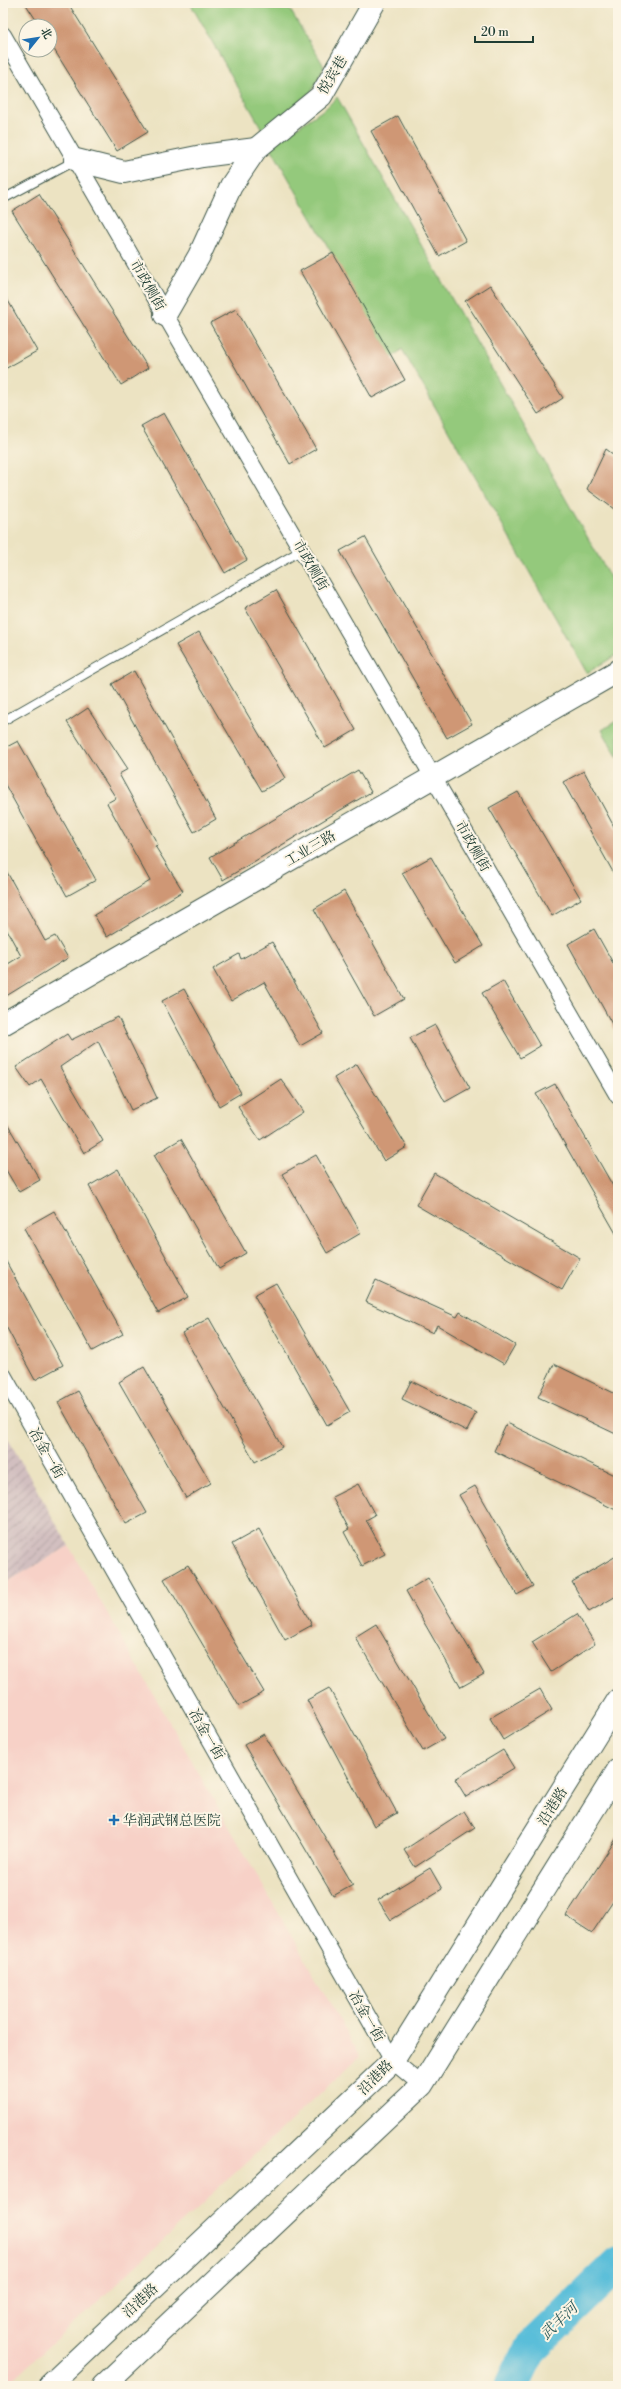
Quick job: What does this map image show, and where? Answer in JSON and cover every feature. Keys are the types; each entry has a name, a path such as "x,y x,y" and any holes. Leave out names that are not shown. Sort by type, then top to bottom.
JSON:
{"main road":[{"name":"悦宾巷","path":"166,315 199,256 231,186 256,149 321,96 374,3"},
{"path":"76,160 124,172 202,156 256,149"},
{"name":"工业三路","path":"3,1024 618,671"},
{"name":"沿港路","path":"49,2386 393,2061 618,1700"},
{"path":"103,2386 422,2085 618,1770"}],"street":[{"name":"市政侧街","path":"3,35 618,1096"},
{"name":"冶金一街","path":"3,1375 393,2061 422,2085"}],"lane":[{"path":"3,199 76,160"},
{"path":"3,721 302,550"}],"shaded area":[{"path":"3,1430 69,1546 3,1584"},
{"name":"华润武钢总医院","path":"69,1546 360,2056 93,2306 6,2386 3,2386 3,1584"}],"green space":[{"path":"190,3 286,3 324,66 312,91 263,131"},
{"path":"337,97 618,591 618,654 587,673 402,349 392,358 270,146 326,108"},
{"path":"618,720 618,758 602,730"}],"building":[{"path":"25,3 68,3 148,132 117,151 58,56 58,18 35,18"},
{"path":"398,116 466,241 439,256 371,131"},
{"path":"39,194 148,368 121,385 12,211"},
{"path":"333,253 405,380 372,398 300,271"},
{"path":"490,285 563,398 538,414 465,301"},
{"path":"3,292 37,351 3,370"},
{"path":"236,309 316,449 290,464 210,323"},
{"path":"164,413 247,560 225,573 141,426"},
{"path":"606,449 618,458 618,512 587,489"},
{"path":"365,537 472,724 447,738 340,551"},
{"path":"276,590 356,730 325,748 245,608"},
{"path":"199,632 285,778 262,791 176,645"},
{"path":"134,671 216,819 194,832 112,684"},
{"path":"88,708 128,769 119,774 158,845 155,846 183,891 107,937 94,915 150,881 107,803 116,798 67,722"},
{"path":"18,741 96,880 67,896 3,781 3,749"},
{"path":"358,770 371,792 223,880 210,857"},
{"path":"584,771 618,834 618,881 563,782"},
{"path":"518,792 581,899 552,916 489,808"},
{"path":"431,857 483,946 455,963 402,873"},
{"path":"3,865 45,941 55,936 68,958 3,998 3,967 21,956 3,923"},
{"path":"344,891 404,999 374,1016 314,909"},
{"path":"594,929 618,972 618,1035 568,944"},
{"path":"272,942 323,1033 300,1046 264,982 231,1001 213,969 239,954 241,959"},
{"path":"503,981 540,1046 520,1058 482,993"},
{"path":"184,989 241,1093 219,1106 162,1001"},
{"path":"118,1017 157,1098 131,1110 98,1041 60,1067 103,1141 84,1153 41,1079 30,1087 16,1067 67,1034 71,1040"},
{"path":"435,1025 470,1088 445,1102 410,1038"},
{"path":"357,1064 407,1147 384,1161 334,1078"},
{"path":"281,1079 303,1112 260,1140 238,1107"},
{"path":"555,1084 618,1195 618,1237 536,1094"},
{"path":"3,1117 40,1180 19,1192 3,1165"},
{"path":"181,1139 246,1253 219,1269 154,1155"},
{"path":"316,1155 361,1233 327,1253 282,1174"},
{"path":"118,1169 188,1297 158,1313 89,1186"},
{"path":"434,1173 580,1258 562,1290 416,1205"},
{"path":"54,1211 123,1334 92,1351 24,1228"},
{"path":"3,1256 63,1365 35,1380 3,1321"},
{"path":"376,1280 457,1317 460,1312 515,1345 504,1364 437,1325 433,1333 366,1302"},
{"path":"276,1283 350,1412 327,1425 254,1295"},
{"path":"209,1318 282,1447 255,1462 182,1333"},
{"path":"554,1364 618,1395 618,1435 538,1397"},
{"path":"144,1367 211,1483 186,1498 119,1382"},
{"path":"411,1381 476,1413 467,1431 402,1399"},
{"path":"78,1391 147,1513 126,1524 58,1402"},
{"path":"507,1423 618,1477 618,1511 494,1451"},
{"path":"358,1484 375,1515 366,1520 385,1554 362,1566 344,1532 349,1529 332,1497"},
{"path":"475,1486 533,1586 517,1595 459,1495"},
{"path":"259,1529 312,1625 285,1640 232,1544"},
{"path":"618,1555 618,1595 589,1612 572,1582"},
{"path":"188,1565 264,1692 239,1706 164,1579"},
{"path":"428,1578 484,1674 461,1687 406,1591"},
{"path":"577,1614 595,1644 551,1672 532,1642"},
{"path":"376,1624 444,1739 423,1751 355,1637"},
{"path":"329,1688 397,1813 374,1826 307,1700"},
{"path":"540,1689 552,1710 503,1740 490,1718"},
{"path":"264,1734 353,1885 333,1896 244,1745"},
{"path":"503,1750 514,1768 466,1797 455,1779"},
{"path":"464,1811 475,1828 415,1867 404,1850"},
{"path":"618,1836 618,1894 592,1933 566,1916"},
{"path":"430,1868 442,1889 391,1920 378,1900"}],"waterway":[{"name":"武丰河","path":"512,2386 530,2349 618,2264"}],"place":[{"name":"华润武钢总医院","path":"114,1820"}]}
